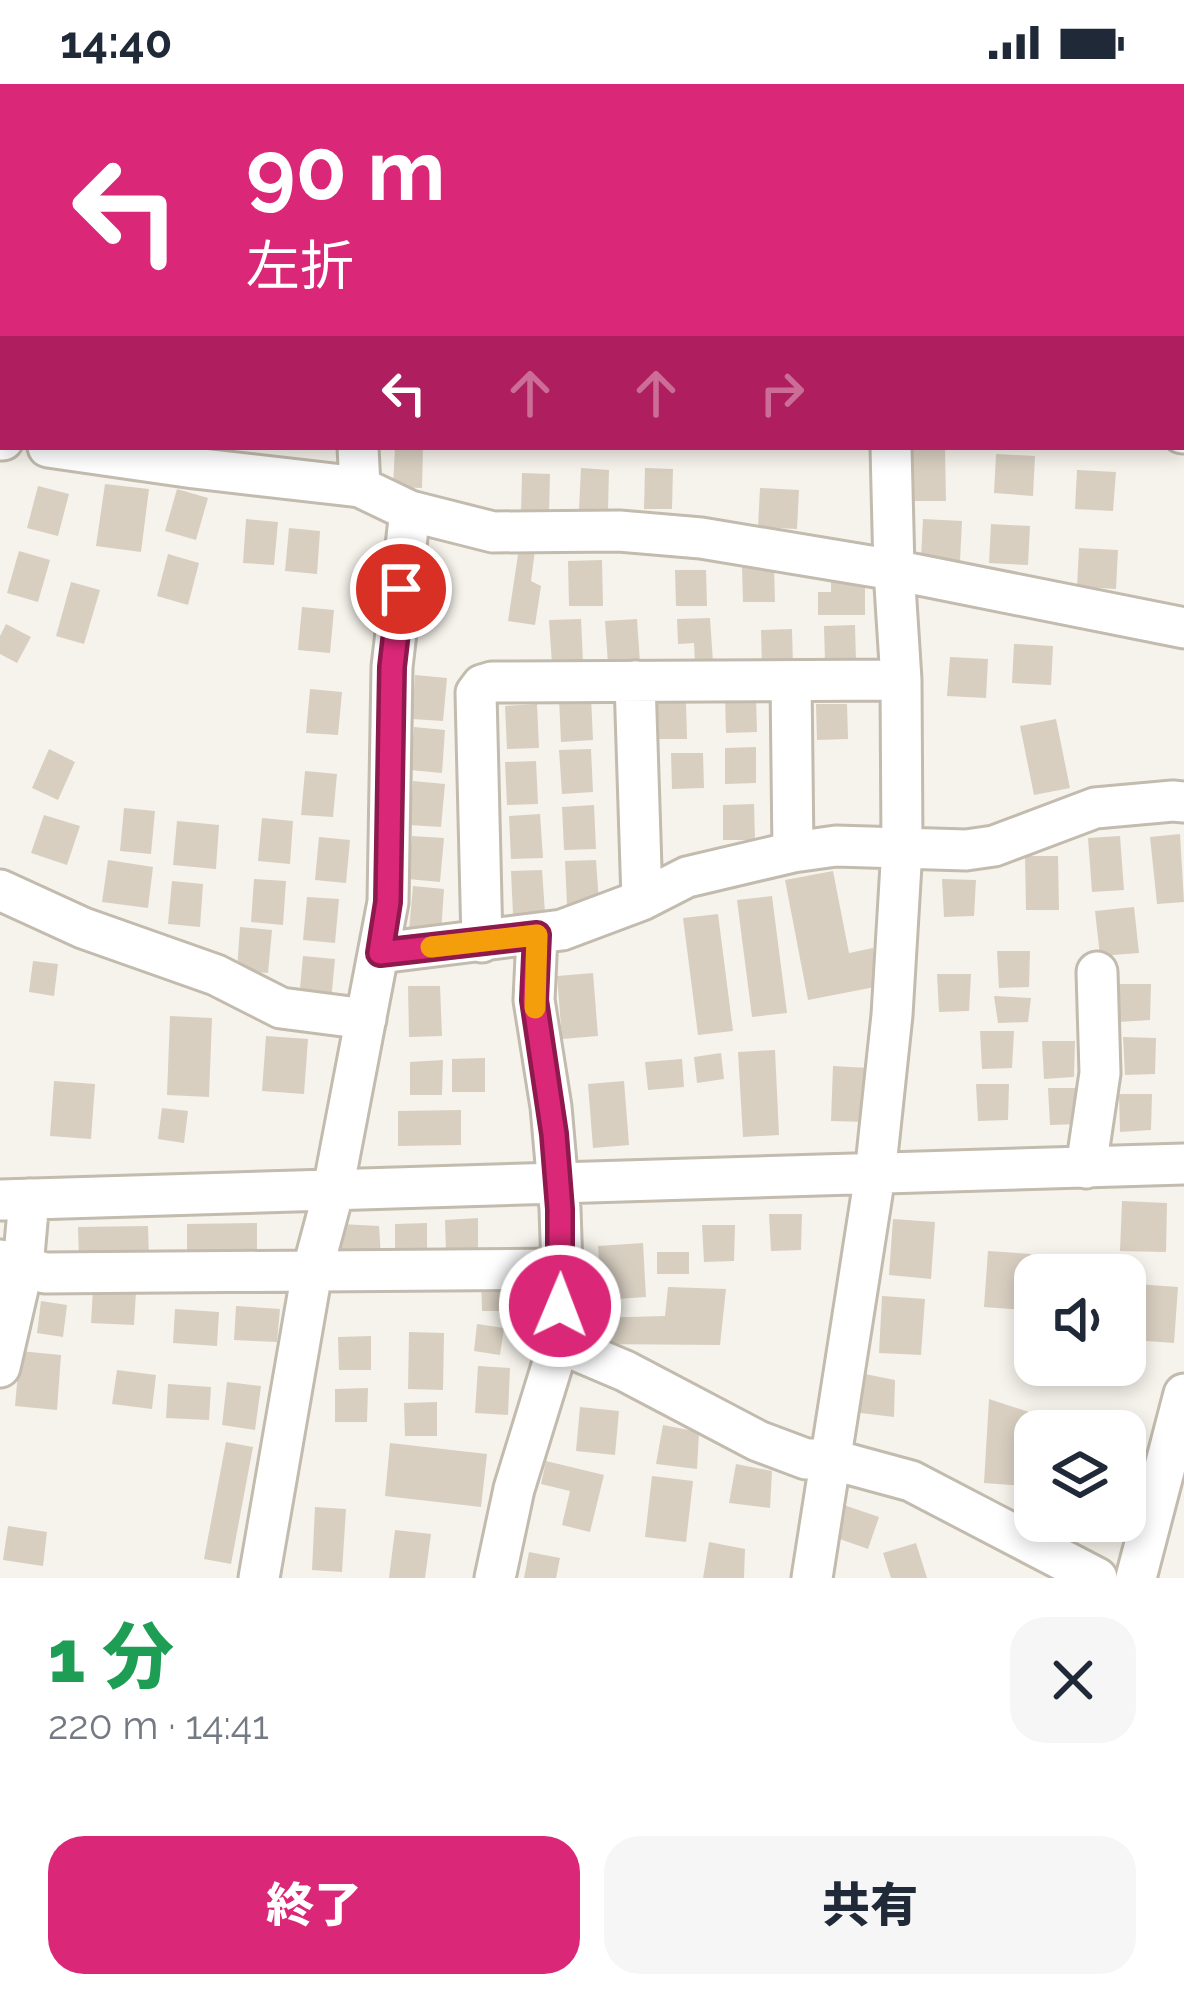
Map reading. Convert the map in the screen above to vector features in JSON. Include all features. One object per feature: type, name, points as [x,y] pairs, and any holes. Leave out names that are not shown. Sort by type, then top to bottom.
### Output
[{"type":"street","points":[[69,450],[360,487],[410,511],[493,532],[619,531],[701,538],[894,570],[1184,628]]},
{"type":"street","points":[[358,450],[360,487]]},
{"type":"street","points":[[812,1578],[875,1175],[892,1015],[902,848],[901,680],[891,450]]},
{"type":"street","points":[[259,1578],[312,1272],[388,902],[392,667],[410,511]]},
{"type":"street","points":[[482,942],[476,693],[482,685],[901,680]]},
{"type":"street","points":[[635,681],[642,900]]},
{"type":"street","points":[[791,681],[793,852]]},
{"type":"street","points":[[380,953],[562,930],[642,900],[687,877],[793,852],[836,846],[966,850],[994,846],[1095,808],[1184,802]]},
{"type":"street","points":[[0,890],[83,928],[216,975],[281,1008],[366,1019]]},
{"type":"street","points":[[495,1578],[514,1489],[559,1342],[558,1183],[534,1000],[537,935]]},
{"type":"street","points":[[1086,1168],[1100,1073],[1096,972]]},
{"type":"street","points":[[0,1367],[14,1199],[1184,1164]]},
{"type":"street","points":[[12,1263],[45,1273],[562,1269]]},
{"type":"street","points":[[559,1342],[625,1371],[758,1442],[806,1459],[830,1459],[911,1481],[1097,1578]]},
{"type":"street","points":[[1136,1578],[1184,1394]]},
{"type":"building","points":[[395,450],[423,450],[422,488],[393,487]]},
{"type":"building","points":[[910,450],[945,450],[946,501],[911,501]]},
{"type":"building","points":[[996,454],[1035,456],[1033,496],[994,493]]},
{"type":"building","points":[[581,468],[609,470],[608,510],[579,509]]},
{"type":"building","points":[[645,468],[673,469],[672,509],[644,509]]},
{"type":"building","points":[[1077,470],[1116,472],[1113,511],[1075,509]]},
{"type":"building","points":[[522,473],[550,474],[549,514],[521,513]]},
{"type":"building","points":[[105,484],[149,489],[141,552],[96,546]]},
{"type":"building","points":[[38,486],[69,494],[58,536],[27,528]]},
{"type":"building","points":[[760,488],[799,490],[797,529],[758,527]]},
{"type":"building","points":[[177,489],[208,498],[196,540],[165,531]]},
{"type":"building","points":[[246,519],[278,522],[274,565],[243,563]]},
{"type":"building","points":[[923,519],[962,521],[960,561],[921,558]]},
{"type":"building","points":[[991,524],[1030,526],[1028,565],[989,563]]},
{"type":"building","points":[[289,528],[320,531],[317,574],[285,571]]},
{"type":"building","points":[[519,548],[535,550],[531,581],[541,586],[535,625],[508,621]]},
{"type":"building","points":[[1079,548],[1118,550],[1116,589],[1077,587]]},
{"type":"building","points":[[19,551],[50,560],[38,602],[7,593]]},
{"type":"building","points":[[168,554],[199,563],[188,605],[157,596]]},
{"type":"building","points":[[602,560],[603,606],[569,606],[568,561]]},
{"type":"building","points":[[774,566],[775,602],[743,602],[742,567]]},
{"type":"building","points":[[675,570],[706,570],[707,606],[676,606]]},
{"type":"building","points":[[831,575],[865,575],[865,615],[818,615],[818,592],[831,592]]},
{"type":"building","points":[[71,582],[100,590],[84,644],[56,636]]},
{"type":"building","points":[[302,607],[334,610],[330,653],[298,650]]},
{"type":"building","points":[[710,618],[713,662],[695,663],[694,643],[678,644],[677,619]]},
{"type":"building","points":[[581,619],[583,662],[552,664],[549,620]]},
{"type":"building","points":[[637,619],[640,663],[608,664],[605,621]]},
{"type":"building","points":[[6,624],[31,637],[17,663],[0,654]]},
{"type":"building","points":[[855,625],[856,661],[825,662],[824,626]]},
{"type":"building","points":[[792,629],[793,665],[762,666],[761,630]]},
{"type":"building","points":[[1014,644],[1053,646],[1051,685],[1012,683]]},
{"type":"building","points":[[950,657],[988,659],[986,698],[947,696]]},
{"type":"building","points":[[415,675],[447,678],[443,721],[412,719]]},
{"type":"building","points":[[310,689],[342,692],[338,735],[306,733]]},
{"type":"building","points":[[756,696],[757,732],[726,733],[725,697]]},
{"type":"building","points":[[591,697],[593,740],[561,742],[559,698]]},
{"type":"building","points":[[655,703],[686,703],[687,739],[656,739]]},
{"type":"building","points":[[537,704],[539,748],[507,749],[505,706]]},
{"type":"building","points":[[816,704],[847,704],[848,739],[817,740]]},
{"type":"building","points":[[1056,719],[1070,788],[1034,795],[1020,726]]},
{"type":"building","points":[[414,727],[445,730],[442,773],[410,770]]},
{"type":"building","points":[[756,747],[756,783],[725,784],[725,748]]},
{"type":"building","points":[[49,749],[75,762],[58,800],[32,788]]},
{"type":"building","points":[[591,749],[593,792],[562,794],[559,750]]},
{"type":"building","points":[[671,753],[703,753],[704,788],[672,789]]},
{"type":"building","points":[[536,761],[538,804],[507,805],[505,762]]},
{"type":"building","points":[[305,771],[337,774],[333,817],[301,815]]},
{"type":"building","points":[[413,781],[445,784],[441,827],[409,825]]},
{"type":"building","points":[[754,804],[755,840],[723,840],[723,805]]},
{"type":"building","points":[[594,805],[596,849],[564,850],[562,807]]},
{"type":"building","points":[[124,808],[155,811],[151,854],[120,851]]},
{"type":"building","points":[[540,814],[543,858],[511,859],[509,816]]},
{"type":"building","points":[[44,815],[80,826],[67,865],[31,853]]},
{"type":"building","points":[[262,818],[293,821],[290,864],[258,861]]},
{"type":"building","points":[[177,821],[219,825],[216,869],[173,865]]},
{"type":"building","points":[[1180,834],[1184,902],[1157,904],[1150,837]]},
{"type":"building","points":[[412,836],[444,838],[440,882],[408,879]]},
{"type":"building","points":[[1120,836],[1124,890],[1092,892],[1088,838]]},
{"type":"building","points":[[319,837],[350,840],[346,883],[315,880]]},
{"type":"building","points":[[1025,856],[1058,856],[1059,910],[1026,910]]},
{"type":"building","points":[[108,860],[153,867],[148,908],[102,902]]},
{"type":"building","points":[[596,860],[599,903],[567,905],[565,861]]},
{"type":"building","points":[[542,870],[545,913],[513,915],[511,871]]},
{"type":"building","points":[[833,871],[849,953],[873,948],[880,986],[808,1000],[785,880]]},
{"type":"building","points":[[254,879],[286,881],[283,925],[251,922]]},
{"type":"building","points":[[942,879],[976,880],[974,916],[944,917]]},
{"type":"building","points":[[172,881],[203,884],[200,927],[168,924]]},
{"type":"building","points":[[413,886],[444,889],[441,933],[409,930]]},
{"type":"building","points":[[772,896],[787,1013],[752,1017],[737,900]]},
{"type":"building","points":[[307,897],[339,899],[335,943],[303,940]]},
{"type":"building","points":[[1134,907],[1139,953],[1100,956],[1095,911]]},
{"type":"building","points":[[718,914],[733,1031],[698,1035],[683,918]]},
{"type":"building","points":[[240,927],[272,930],[268,973],[237,970]]},
{"type":"building","points":[[997,951],[1030,951],[1029,987],[999,988]]},
{"type":"building","points":[[303,956],[335,959],[331,1002],[299,999]]},
{"type":"building","points":[[33,961],[58,964],[54,996],[29,992]]},
{"type":"building","points":[[593,973],[598,1036],[562,1039],[557,976]]},
{"type":"building","points":[[937,974],[971,974],[969,1011],[939,1012]]},
{"type":"building","points":[[1117,984],[1151,984],[1150,1020],[1119,1022]]},
{"type":"building","points":[[408,986],[440,986],[442,1036],[409,1037]]},
{"type":"building","points":[[994,996],[1031,998],[1028,1022],[998,1023]]},
{"type":"building","points":[[170,1016],[212,1018],[209,1097],[167,1095]]},
{"type":"building","points":[[980,1031],[1014,1031],[1012,1068],[982,1069]]},
{"type":"building","points":[[266,1036],[308,1039],[304,1094],[262,1091]]},
{"type":"building","points":[[1123,1037],[1156,1038],[1155,1074],[1125,1075]]},
{"type":"building","points":[[1042,1041],[1075,1041],[1074,1077],[1044,1079]]},
{"type":"building","points":[[775,1050],[779,1135],[743,1137],[738,1052]]},
{"type":"building","points":[[721,1053],[724,1079],[697,1083],[694,1057]]},
{"type":"building","points":[[485,1058],[485,1092],[452,1092],[452,1059]]},
{"type":"building","points":[[682,1059],[684,1087],[648,1090],[645,1062]]},
{"type":"building","points":[[443,1060],[442,1095],[410,1095],[410,1062]]},
{"type":"building","points":[[833,1066],[869,1068],[867,1122],[831,1121]]},
{"type":"building","points":[[54,1081],[95,1084],[91,1139],[50,1136]]},
{"type":"building","points":[[624,1081],[629,1145],[593,1148],[588,1084]]},
{"type":"building","points":[[976,1084],[1009,1084],[1008,1120],[978,1121]]},
{"type":"building","points":[[1048,1088],[1082,1088],[1080,1124],[1050,1125]]},
{"type":"building","points":[[1119,1094],[1152,1094],[1151,1130],[1120,1132]]},
{"type":"building","points":[[162,1108],[188,1111],[184,1143],[158,1139]]},
{"type":"building","points":[[461,1110],[461,1145],[398,1146],[398,1111]]},
{"type":"building","points":[[1122,1201],[1167,1203],[1166,1252],[1120,1251]]},
{"type":"building","points":[[769,1214],[802,1214],[801,1250],[771,1251]]},
{"type":"building","points":[[478,1218],[478,1253],[446,1253],[445,1220]]},
{"type":"building","points":[[893,1219],[935,1222],[931,1279],[889,1275]]},
{"type":"building","points":[[257,1223],[257,1256],[187,1257],[187,1224]]},
{"type":"building","points":[[427,1223],[427,1257],[395,1257],[395,1224]]},
{"type":"building","points":[[340,1224],[379,1226],[381,1257],[341,1257]]},
{"type":"building","points":[[702,1225],[735,1225],[734,1261],[704,1262]]},
{"type":"building","points":[[148,1226],[149,1259],[79,1260],[78,1227]]},
{"type":"building","points":[[643,1243],[646,1297],[602,1300],[598,1246]]},
{"type":"building","points":[[988,1251],[1031,1254],[1014,1254],[1014,1309],[984,1307]]},
{"type":"building","points":[[657,1252],[689,1252],[689,1274],[657,1274]]},
{"type":"building","points":[[481,1277],[515,1277],[515,1311],[482,1311]]},
{"type":"building","points":[[1146,1285],[1178,1287],[1174,1343],[1146,1341]]},
{"type":"building","points":[[668,1287],[726,1289],[720,1345],[590,1344],[593,1318],[665,1316]]},
{"type":"building","points":[[93,1289],[136,1292],[134,1325],[91,1323]]},
{"type":"building","points":[[882,1296],[925,1299],[921,1355],[879,1353]]},
{"type":"building","points":[[41,1301],[67,1305],[63,1337],[37,1333]]},
{"type":"building","points":[[236,1306],[280,1309],[277,1342],[234,1340]]},
{"type":"building","points":[[175,1309],[219,1312],[217,1346],[173,1343]]},
{"type":"building","points":[[477,1324],[504,1328],[500,1355],[474,1351]]},
{"type":"building","points":[[409,1332],[444,1333],[443,1390],[408,1389]]},
{"type":"building","points":[[371,1336],[371,1370],[339,1370],[338,1337]]},
{"type":"building","points":[[20,1351],[61,1355],[57,1410],[15,1406]]},
{"type":"building","points":[[478,1366],[510,1368],[508,1415],[475,1413]]},
{"type":"building","points":[[117,1370],[156,1375],[152,1409],[112,1404]]},
{"type":"building","points":[[860,1373],[895,1380],[894,1417],[852,1412]]},
{"type":"building","points":[[227,1382],[261,1386],[255,1430],[222,1425]]},
{"type":"building","points":[[168,1384],[211,1387],[209,1420],[166,1418]]},
{"type":"building","points":[[368,1388],[367,1422],[335,1422],[335,1389]]},
{"type":"building","points":[[989,1399],[1023,1410],[1014,1410],[1014,1485],[984,1483]]},
{"type":"building","points":[[437,1402],[437,1436],[405,1436],[404,1403]]},
{"type":"building","points":[[580,1407],[619,1411],[615,1455],[576,1451]]},
{"type":"building","points":[[663,1425],[699,1432],[697,1469],[656,1464]]},
{"type":"building","points":[[226,1442],[253,1447],[231,1564],[204,1559]]},
{"type":"building","points":[[390,1443],[487,1454],[481,1507],[385,1496]]},
{"type":"building","points":[[546,1461],[604,1475],[590,1532],[562,1525],[570,1491],[541,1484]]},
{"type":"building","points":[[736,1464],[772,1471],[770,1508],[729,1503]]},
{"type":"building","points":[[652,1476],[693,1481],[686,1542],[645,1537]]},
{"type":"building","points":[[844,1505],[879,1517],[868,1549],[834,1537]]},
{"type":"building","points":[[315,1507],[346,1509],[342,1572],[312,1570]]},
{"type":"building","points":[[8,1526],[47,1532],[43,1566],[3,1560]]},
{"type":"building","points":[[395,1530],[431,1534],[425,1578],[389,1578]]},
{"type":"building","points":[[709,1542],[745,1549],[744,1578],[703,1578]]},
{"type":"building","points":[[916,1543],[927,1578],[891,1578],[883,1553]]},
{"type":"building","points":[[529,1552],[560,1558],[556,1578],[524,1578]]},
{"type":"slow traffic","points":[[431,947],[537,935],[535,1008]]},
{"type":"route","points":[[401,589],[392,667],[388,902],[380,953],[537,935],[534,1000],[554,1134],[560,1306]]}]
